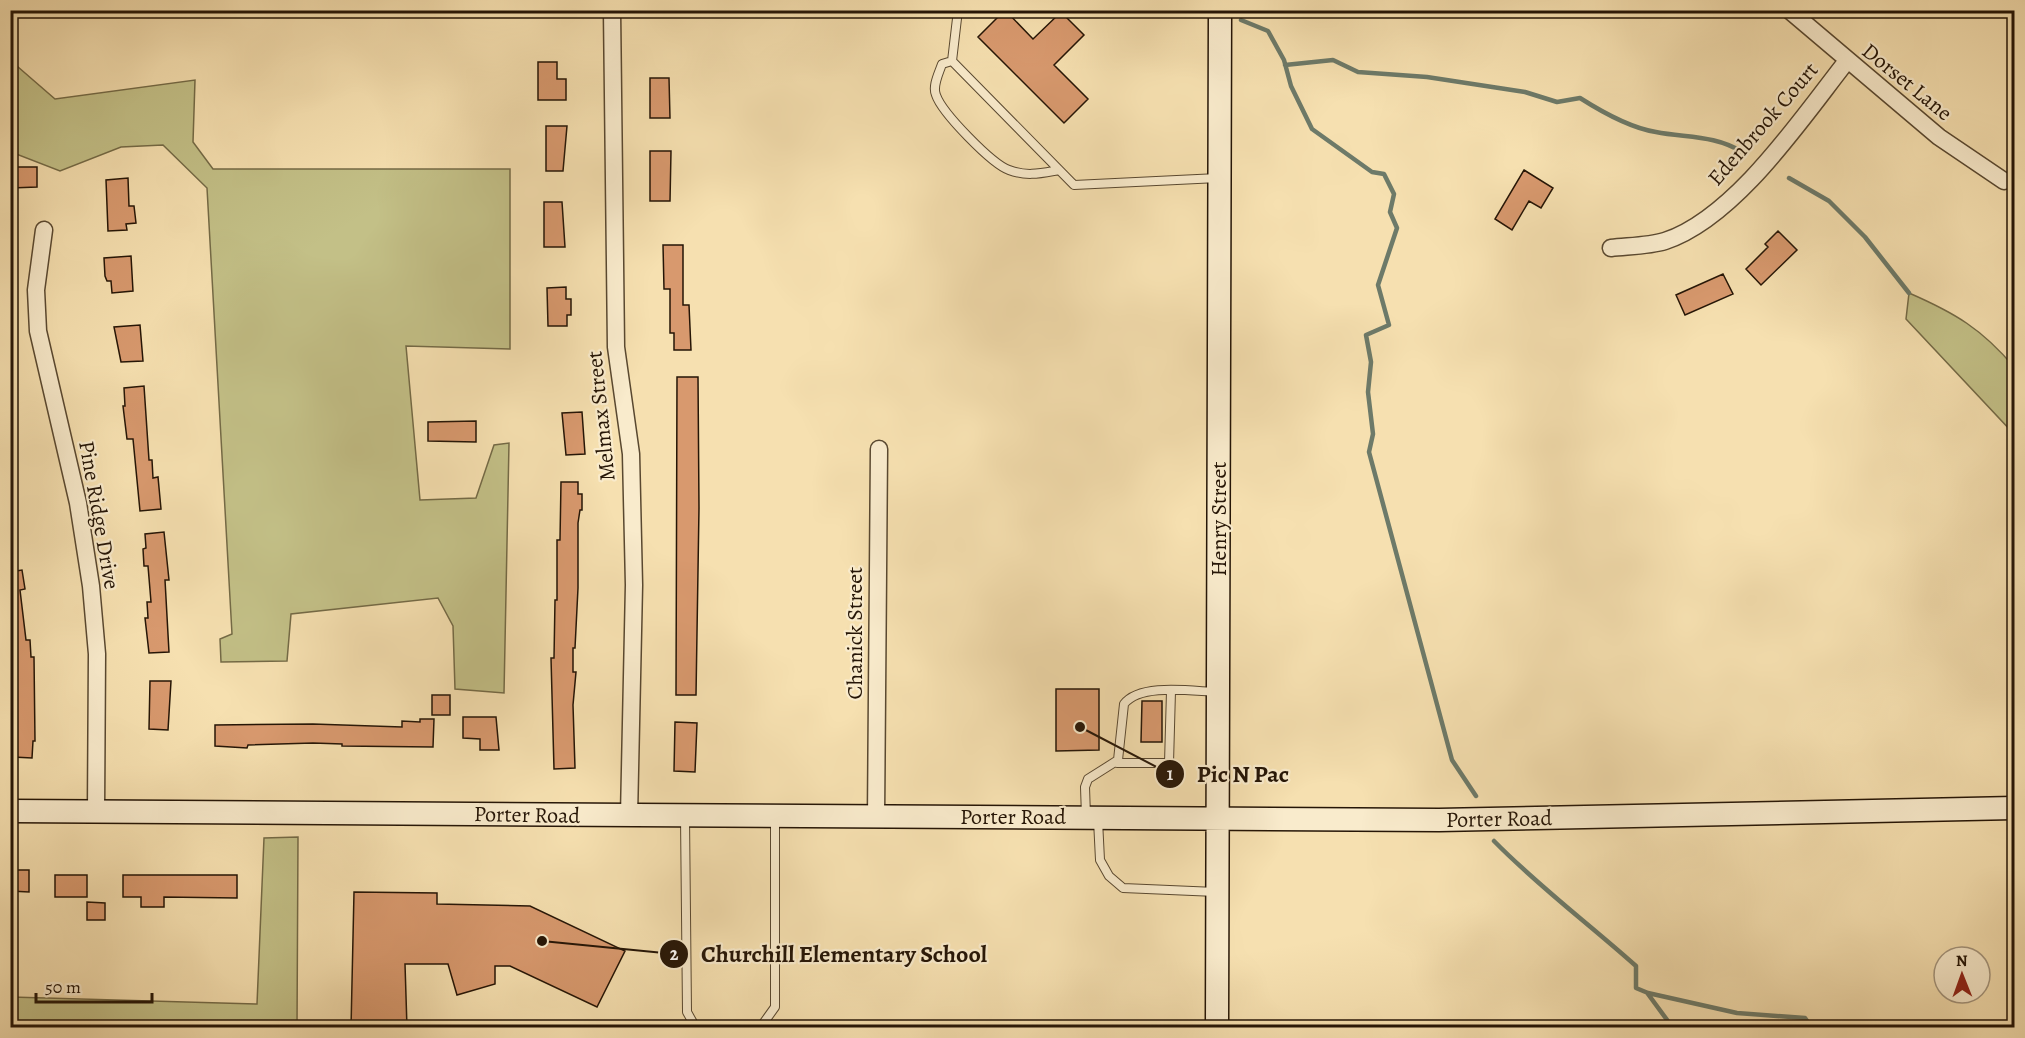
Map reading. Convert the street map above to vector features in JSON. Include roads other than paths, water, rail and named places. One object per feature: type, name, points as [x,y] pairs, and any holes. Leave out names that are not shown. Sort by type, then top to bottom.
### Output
[{"type":"street","name":"Melmax Street","points":[[612,10],[616,347],[632,466],[634,585],[629,816]]},
{"type":"street","name":"Henry Street","points":[[1217,1028],[1220,10]]},
{"type":"street","name":"Dorset Lane","points":[[1789,10],[1846,62],[1939,137],[2004,181]]},
{"type":"street","name":"Edenbrook Court","points":[[1611,248],[1664,241],[1700,224],[1730,199],[1774,152],[1846,62]]},
{"type":"street","name":"Pine Ridge Drive","points":[[44,230],[36,290],[38,331],[78,503],[91,586],[97,654],[96,811]]},
{"type":"street","name":"Chanick Street","points":[[876,818],[879,449]]},
{"type":"street","name":"Porter Road","points":[[10,811],[1439,820],[2014,808]]},
{"type":"lane","points":[[952,61],[958,10]]},
{"type":"lane","points":[[952,61],[1074,185],[1220,177]]},
{"type":"lane","points":[[952,61],[942,64],[936,80],[936,95],[967,138],[1008,170],[1031,175],[1059,170]]},
{"type":"lane","points":[[1117,763],[1124,704],[1128,698],[1149,691],[1217,692]]},
{"type":"lane","points":[[1171,691],[1169,763],[1117,763],[1094,773],[1088,779],[1085,787],[1100,860],[1109,876],[1123,888],[1216,892]]},
{"type":"lane","points":[[685,816],[687,1012],[696,1028]]},
{"type":"lane","points":[[760,1028],[775,1007],[775,817]]},
{"type":"waterway","points":[[1241,20],[1268,31],[1284,60],[1291,86],[1312,129],[1372,172],[1384,174],[1394,194],[1390,212],[1397,228],[1378,285],[1389,325],[1366,335],[1371,362],[1368,392],[1373,434],[1369,452],[1452,760],[1476,796]]},
{"type":"waterway","points":[[1285,65],[1333,60],[1358,72],[1427,77],[1525,92],[1557,102],[1580,98],[1636,127],[1711,140],[1742,152]]},
{"type":"waterway","points":[[1789,178],[1829,201],[1865,237],[1909,293]]},
{"type":"waterway","points":[[1494,841],[1636,966],[1636,988],[1648,993],[1737,1013],[1805,1018],[1812,1028]]},
{"type":"waterway","points":[[1648,994],[1673,1028]]},
{"type":"place","name":"Pic N Pac","points":[[1080,727]]},
{"type":"place","name":"Churchill Elementary School","points":[[542,941]]}]
